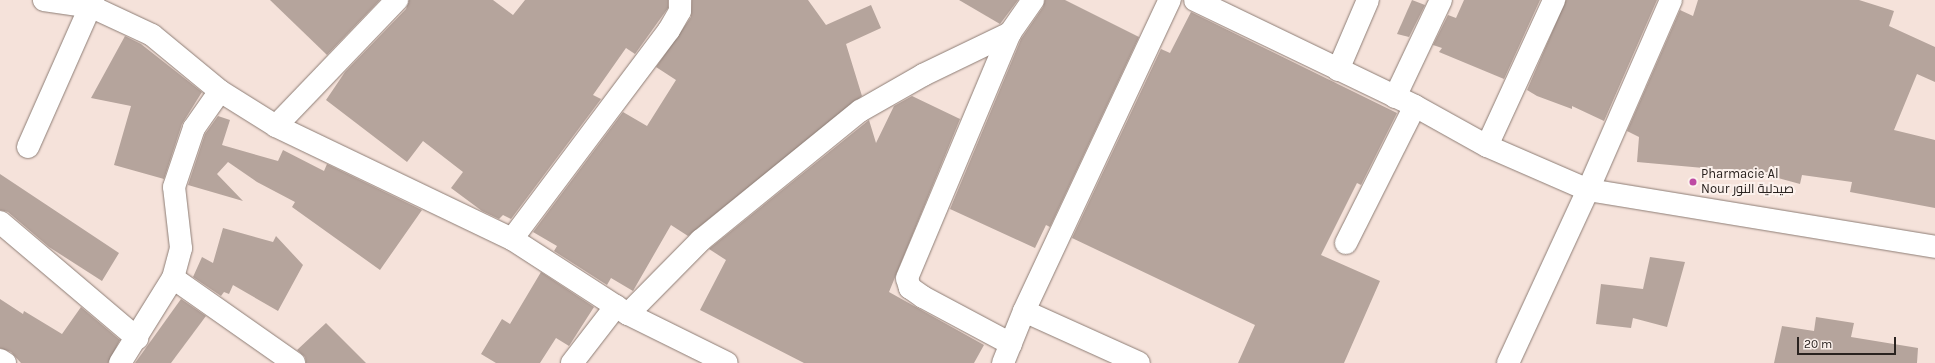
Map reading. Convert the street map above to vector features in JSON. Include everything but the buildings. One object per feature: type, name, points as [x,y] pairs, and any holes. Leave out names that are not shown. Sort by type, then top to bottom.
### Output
[{"type":"street","points":[[44,0],[92,4],[152,35],[220,91],[276,126],[512,239],[622,310],[727,363]]},
{"type":"street","points":[[276,126],[397,0]]},
{"type":"street","points":[[512,239],[669,30],[680,11],[680,0]]},
{"type":"street","points":[[1033,0],[1010,33],[907,278],[910,288],[1007,353],[1024,311],[1170,0]]},
{"type":"street","points":[[1195,0],[1415,106],[1487,146],[1588,190],[1935,247]]},
{"type":"street","points":[[1338,70],[1368,0]]},
{"type":"street","points":[[1395,97],[1441,0]]},
{"type":"street","points":[[1487,146],[1554,0]]},
{"type":"street","points":[[1508,363],[1588,190],[1671,0]]},
{"type":"street","points":[[28,148],[92,4]]},
{"type":"street","points":[[572,363],[622,310],[701,240],[854,115],[923,75],[1010,33]]},
{"type":"street","points":[[120,363],[173,278],[181,248],[174,187],[194,128],[220,91]]},
{"type":"street","points":[[1346,243],[1415,106]]},
{"type":"street","points":[[0,222],[137,338]]},
{"type":"street","points":[[173,278],[294,363]]},
{"type":"street","points":[[1024,311],[1139,363]]},
{"type":"street","points":[[0,360],[5,363]]},
{"type":"place","name":"Pharmacie Al Nour صيدلية النور","points":[[1693,182]]}]
